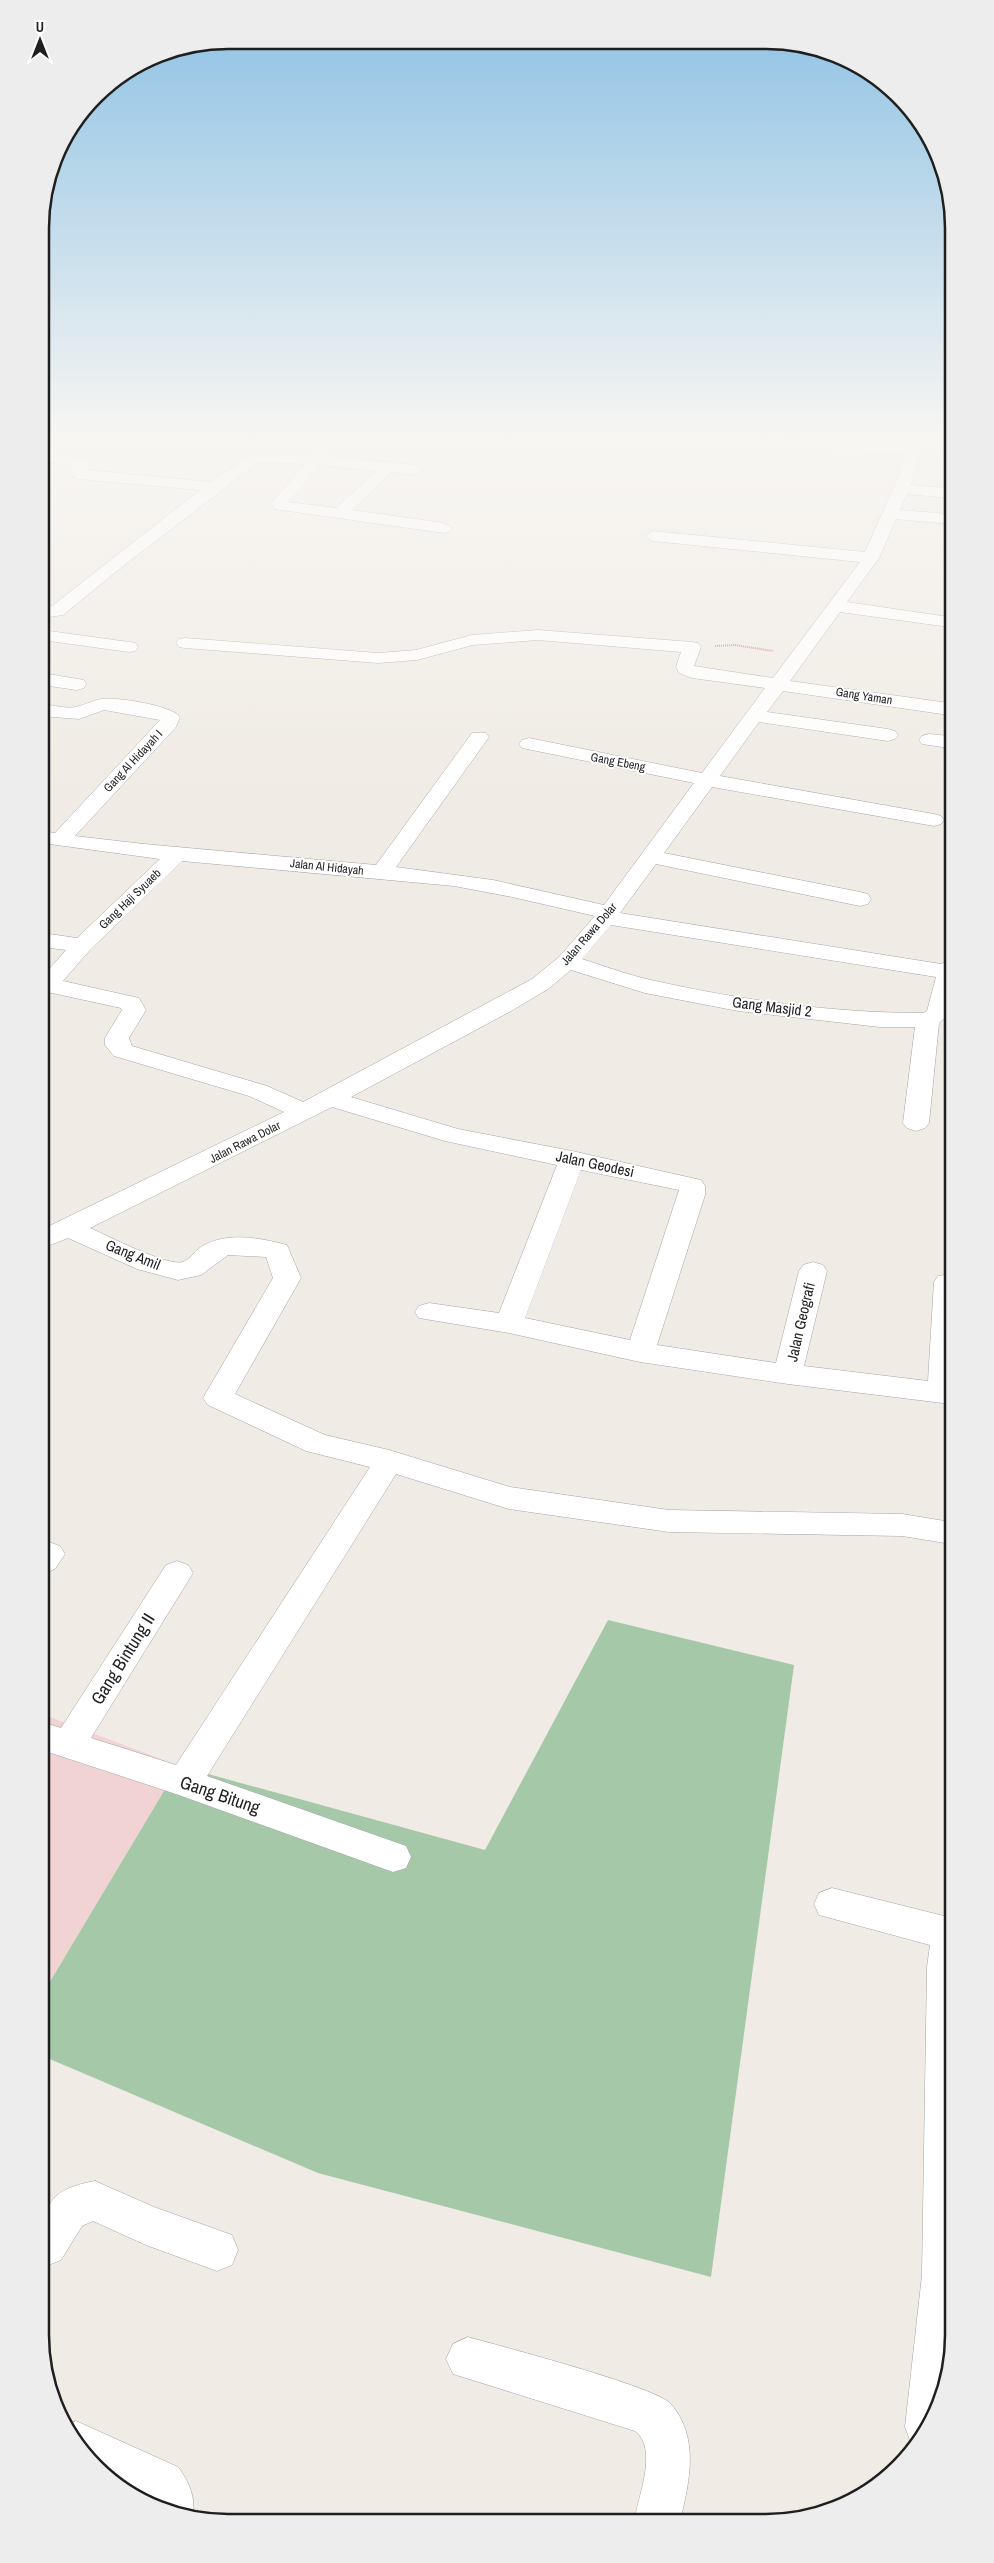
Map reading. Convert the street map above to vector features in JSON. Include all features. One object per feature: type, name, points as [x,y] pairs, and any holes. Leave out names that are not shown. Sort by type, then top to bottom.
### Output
[{"type":"street","points":[[49,612],[57,611],[123,558]]},
{"type":"street","name":"Jalan Rawa Dolar","points":[[49,1237],[304,1112],[505,1005],[540,984],[567,962],[607,915],[871,558]]},
{"type":"street","points":[[836,606],[945,621]]},
{"type":"street","points":[[185,643],[378,658],[417,655],[472,640],[528,635],[692,647]]},
{"type":"street","points":[[49,636],[129,647]]},
{"type":"street","name":"Gang Yaman","points":[[692,647],[685,670],[945,708]]},
{"type":"street","points":[[49,680],[77,684]]},
{"type":"street","name":"Gang Al Hidayah I","points":[[49,711],[79,713],[93,706],[110,705],[159,712],[167,714],[170,720],[51,838]]},
{"type":"street","points":[[755,716],[888,734]]},
{"type":"street","points":[[381,873],[479,737]]},
{"type":"street","points":[[929,740],[945,742]]},
{"type":"street","name":"Gang Ebeng","points":[[529,744],[708,780],[934,820]]},
{"type":"street","name":"Jalan Al Hidayah","points":[[51,838],[500,887],[607,915],[945,969]]},
{"type":"street","name":"Gang Haji Syuaeb","points":[[49,980],[82,945],[178,853]]},
{"type":"street","points":[[650,857],[860,899]]},
{"type":"street","points":[[49,941],[82,945]]},
{"type":"street","name":"Gang Masjid 2","points":[[567,962],[645,986],[738,1004],[880,1020],[928,1020]]},
{"type":"street","points":[[49,985],[131,1003],[134,1010],[116,1038],[117,1046],[123,1051],[258,1091],[304,1112]]},
{"type":"street","points":[[916,1123],[928,1020],[938,1014],[945,986]]},
{"type":"street","name":"Jalan Geodesi","points":[[330,1098],[373,1113],[454,1136],[572,1159],[692,1186],[692,1195],[640,1352]]},
{"type":"street","points":[[509,1324],[572,1159]]},
{"type":"street","name":"Gang Amil","points":[[69,1228],[146,1262],[170,1270],[187,1270],[214,1251],[228,1246],[253,1246],[277,1251],[287,1278],[218,1398],[317,1444],[389,1461]]},
{"type":"street","name":"Jalan Geografi","points":[[788,1374],[813,1270]]},
{"type":"street","points":[[429,1312],[509,1324],[640,1352],[788,1374],[945,1394]]},
{"type":"street","points":[[184,1782],[389,1461],[509,1498],[669,1521],[902,1525],[945,1532]]},
{"type":"street","name":"Gang Bintung II","points":[[57,1741],[177,1573]]},
{"type":"street","name":"Gang Bitung","points":[[57,1741],[184,1782],[394,1857]]},
{"type":"street","points":[[832,1904],[945,1932]]},
{"type":"street","points":[[929,2411],[943,2275],[945,2070]]},
{"type":"street","points":[[49,2240],[66,2212],[79,2204],[95,2201],[146,2225],[217,2250]]},
{"type":"street","points":[[468,2359],[640,2410],[656,2418],[667,2436],[669,2454],[659,2514]]},
{"type":"street","points":[[90,2450],[162,2483],[169,2492],[170,2505]]},
{"type":"path","points":[[692,647],[735,646],[777,651]]},
{"type":"shaded area","points":[[49,1717],[179,1766],[49,1983]]},
{"type":"green space","points":[[608,1620],[794,1665],[711,2277],[318,2173],[49,2059],[49,1983],[179,1766],[485,1850]]}]
